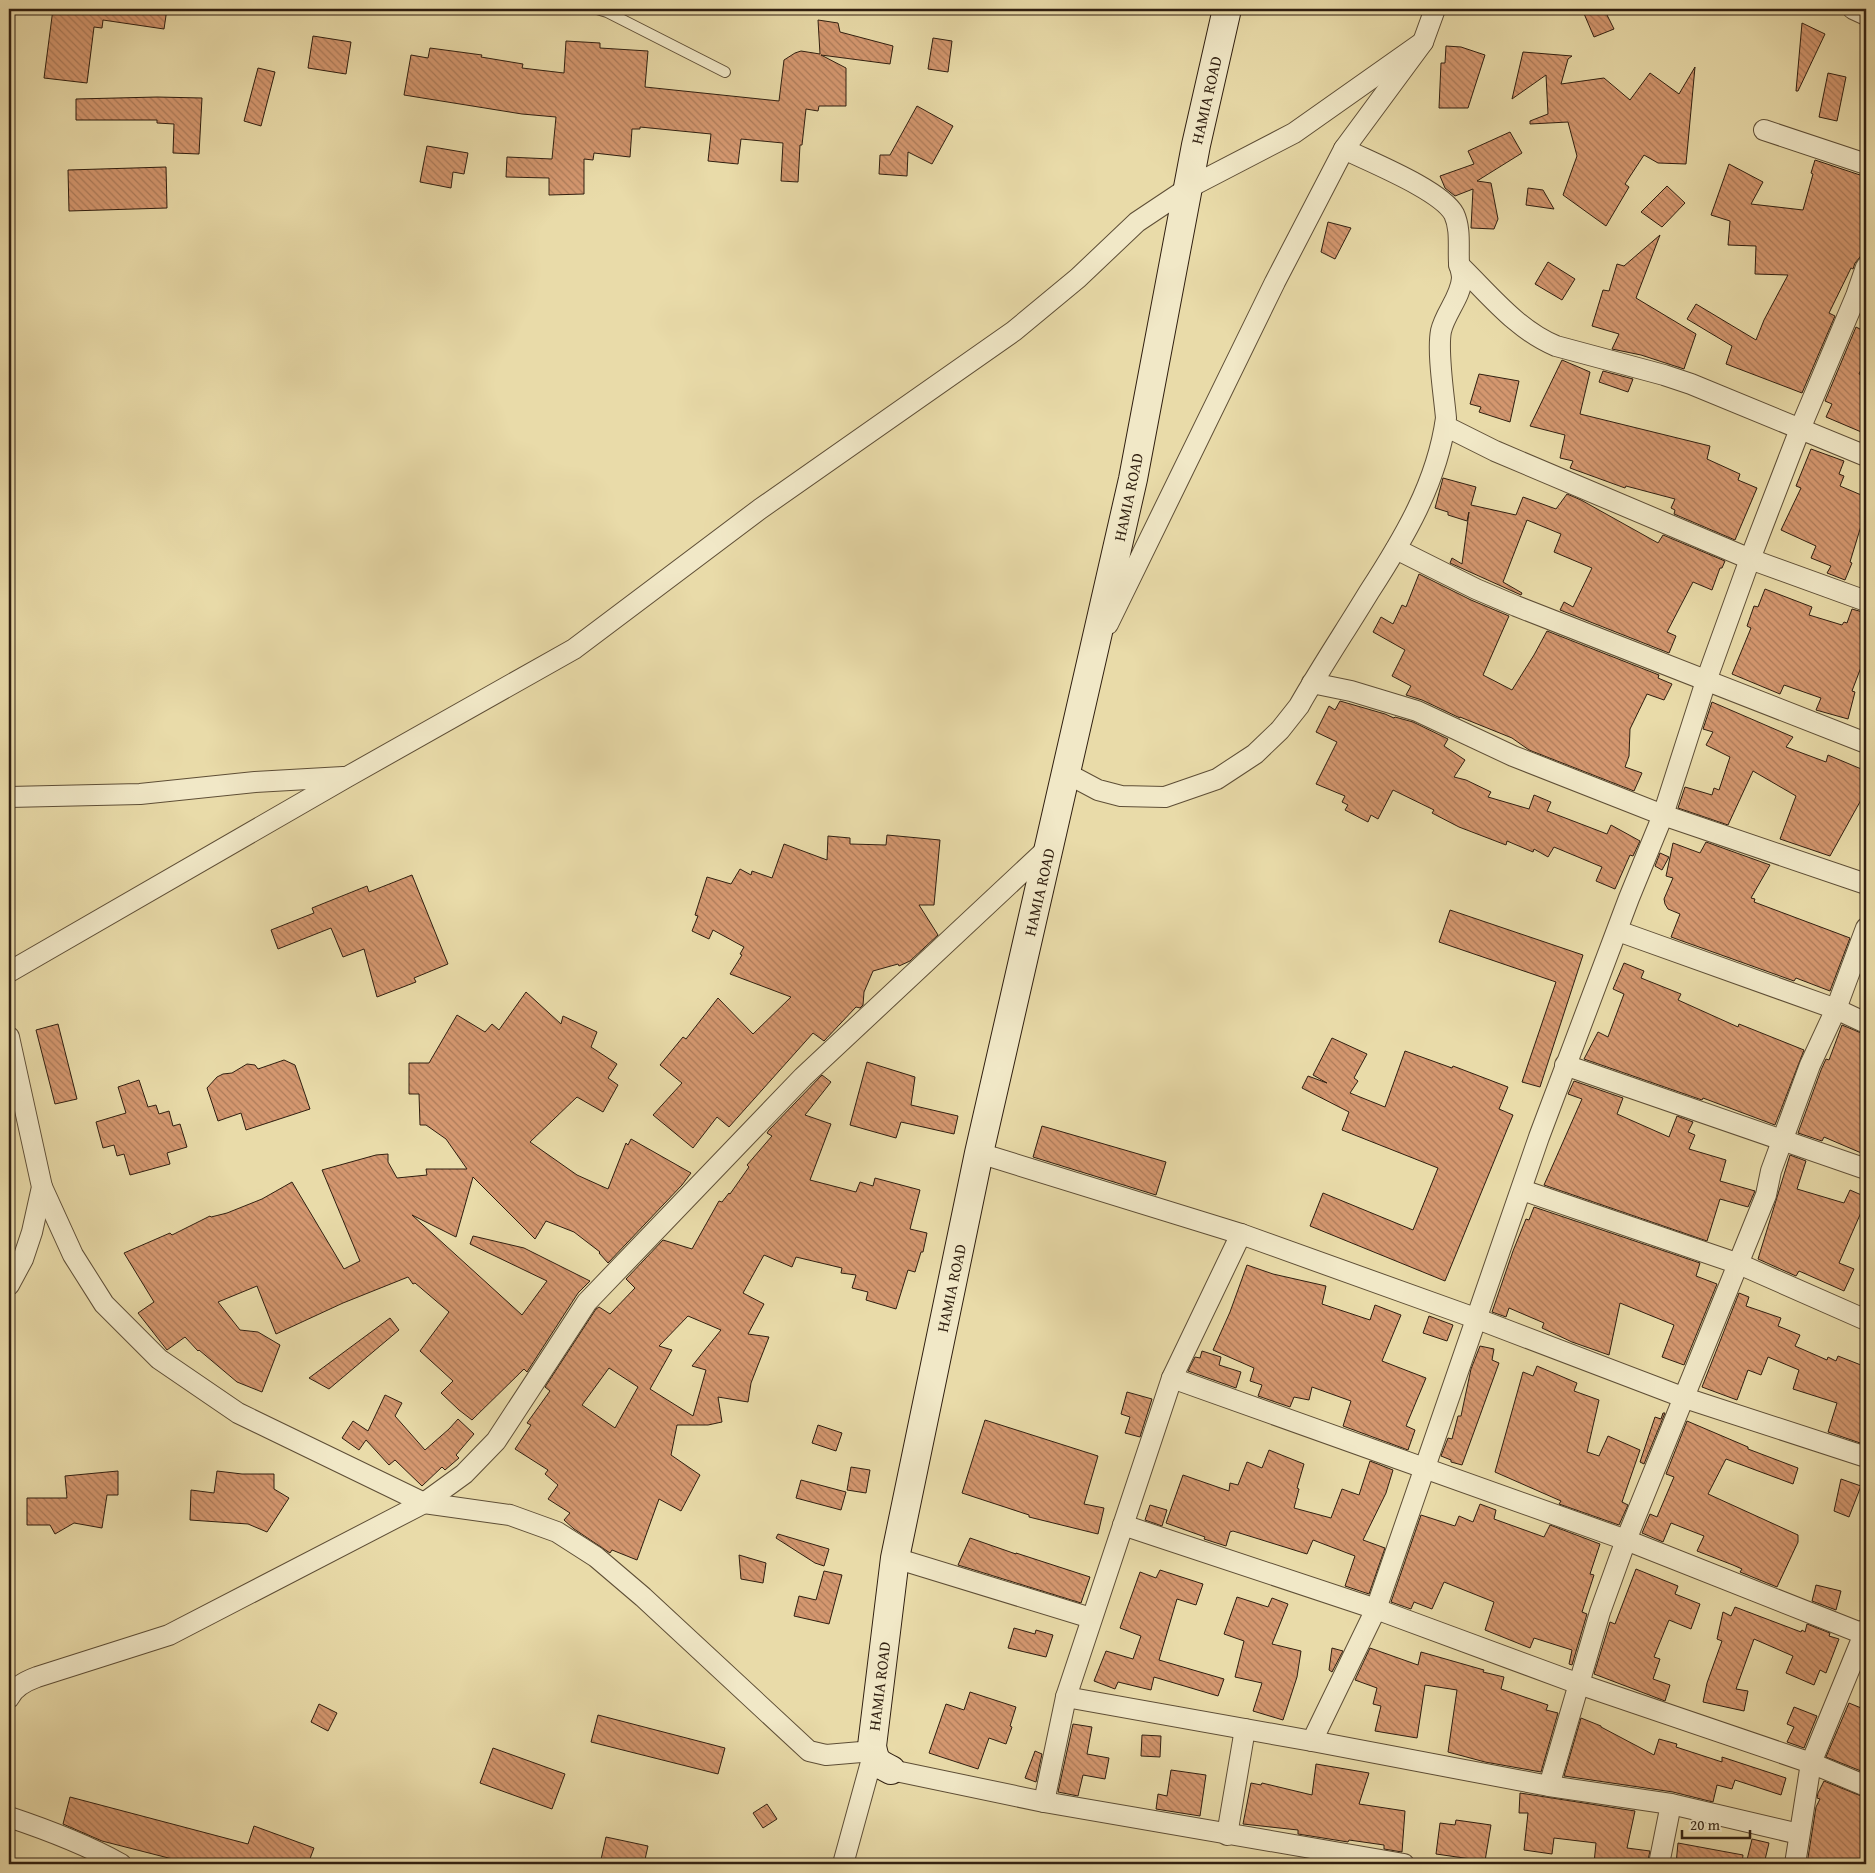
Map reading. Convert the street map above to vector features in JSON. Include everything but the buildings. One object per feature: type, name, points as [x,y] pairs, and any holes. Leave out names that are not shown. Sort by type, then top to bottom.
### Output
[{"type":"street","name":"HAMIA ROAD","points":[[879,1759],[895,1558],[979,1153],[1133,479],[1196,145],[1227,9]]},
{"type":"street","points":[[1094,653],[1275,282],[1344,149],[1422,42],[1435,9]]},
{"type":"street","points":[[1853,9],[1866,15]]},
{"type":"street","points":[[9,972],[347,777],[574,649],[760,509],[1014,331],[1078,278],[1137,222],[1188,188],[1294,133],[1422,42]]},
{"type":"street","points":[[1764,130],[1866,164]]},
{"type":"street","points":[[1066,773],[1098,790],[1121,796],[1165,797],[1217,779],[1255,754],[1280,730],[1299,706],[1312,682],[1396,549],[1431,479],[1441,449],[1446,418],[1440,338],[1445,319],[1453,306],[1462,278],[1459,265],[1459,227],[1453,213],[1436,197],[1417,185],[1344,149]]},
{"type":"street","points":[[1459,265],[1514,318],[1540,340],[1691,384],[1866,456]]},
{"type":"street","points":[[1312,1741],[1376,1609],[1522,1190],[1538,1137],[1629,898],[1664,814],[1706,681],[1800,428],[1861,298],[1866,268]]},
{"type":"street","points":[[1445,426],[1495,451],[1750,559],[1866,601]]},
{"type":"street","points":[[1396,549],[1516,606],[1866,743]]},
{"type":"street","points":[[1312,682],[1359,693],[1416,711],[1513,756],[1664,814],[1866,884]]},
{"type":"street","points":[[9,797],[140,794],[255,782],[347,777]]},
{"type":"street","points":[[9,1698],[23,1683],[37,1677],[168,1635],[424,1503],[464,1474],[496,1441],[586,1302],[803,1077],[1049,847]]},
{"type":"street","points":[[1549,1786],[1600,1612],[1626,1540],[1766,1195],[1771,1171],[1810,1065],[1836,1010],[1866,928]]},
{"type":"street","points":[[1618,930],[1836,1010],[1866,1023]]},
{"type":"street","points":[[9,1038],[42,1188],[73,1255],[104,1304],[159,1359],[238,1413],[424,1503],[510,1515],[557,1532],[596,1557],[643,1597],[809,1751],[826,1755],[879,1759],[1044,1802],[1404,1864]]},
{"type":"street","points":[[1565,1065],[1866,1169]]},
{"type":"street","points":[[979,1153],[1241,1234],[1476,1318],[1685,1398],[1866,1457]]},
{"type":"street","points":[[9,1285],[23,1259],[32,1232],[42,1188]]},
{"type":"street","points":[[1522,1190],[1738,1264],[1866,1320]]},
{"type":"street","points":[[1044,1802],[1066,1697],[1172,1378],[1241,1234]]},
{"type":"street","points":[[1172,1378],[1626,1540],[1866,1633],[1811,1763],[1795,1864]]},
{"type":"street","points":[[1123,1525],[1376,1609],[1579,1684],[1811,1763],[1866,1786]]},
{"type":"street","points":[[895,1558],[1091,1618]]},
{"type":"street","points":[[1066,1697],[1549,1786],[1671,1804],[1799,1834]]},
{"type":"street","points":[[1227,1835],[1245,1729]]},
{"type":"street","points":[[843,1864],[879,1759]]},
{"type":"street","points":[[1659,1864],[1671,1804]]},
{"type":"street","points":[[9,1817],[56,1833],[94,1849],[121,1864]]},
{"type":"lane","points":[[597,9],[623,20],[725,72]]}]
